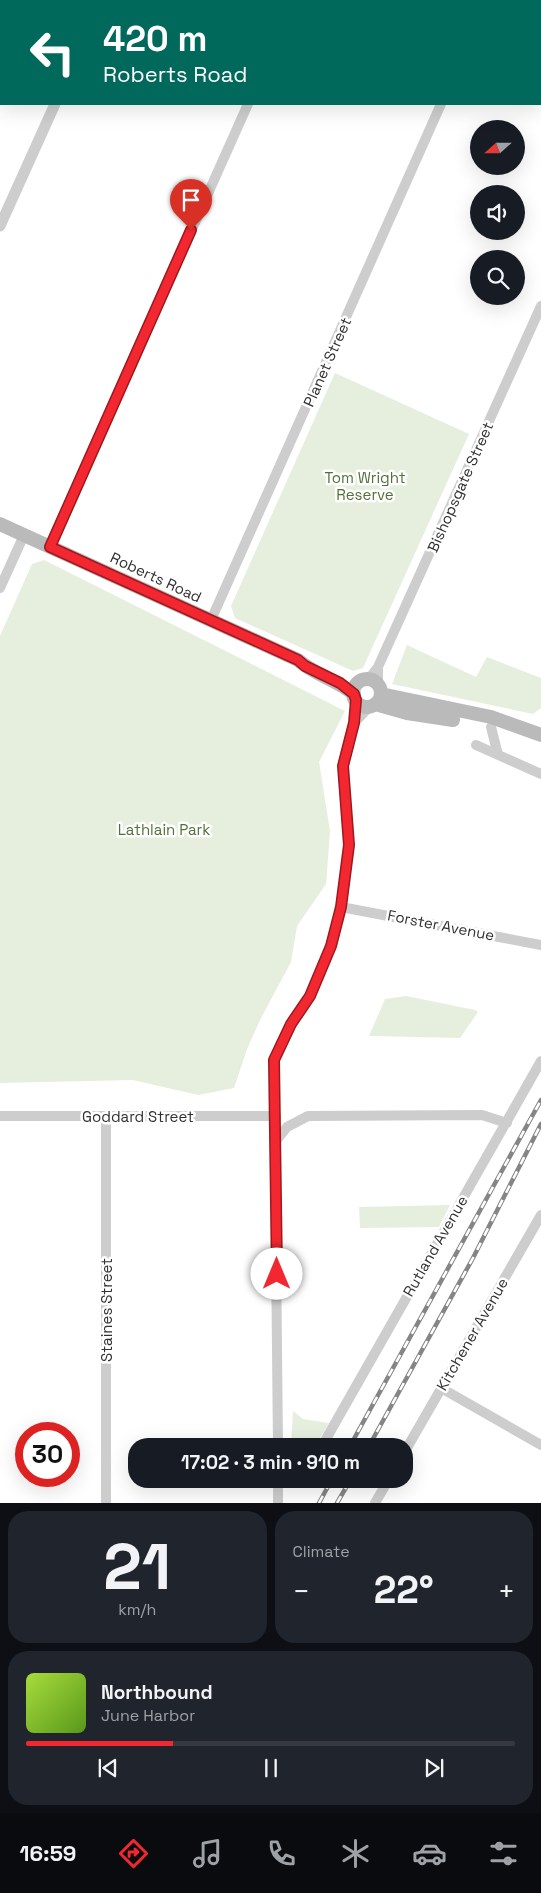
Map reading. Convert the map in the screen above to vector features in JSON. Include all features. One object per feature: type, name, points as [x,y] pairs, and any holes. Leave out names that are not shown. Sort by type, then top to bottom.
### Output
[{"type":"main road","name":"Roberts Road","points":[[0,524],[298,660],[305,666],[340,683],[355,697],[360,705],[373,691]]},
{"type":"main road","name":"Roberts Road","points":[[298,660],[306,658],[373,691],[407,713],[490,726],[516,728]]},
{"type":"main road","points":[[355,697],[357,684],[373,691]]},
{"type":"main road","name":"Roberts Road","points":[[373,691],[491,717],[516,728],[541,735]]},
{"type":"street","points":[[0,226],[55,105]]},
{"type":"street","points":[[50,547],[248,105]]},
{"type":"street","name":"Planet Street","points":[[211,620],[441,105]]},
{"type":"street","name":"Bishopsgate Street","points":[[354,723],[373,691],[378,667],[541,306]]},
{"type":"street","points":[[0,588],[24,535]]},
{"type":"street","name":"Bishopsgate Street","points":[[278,1438],[274,1060],[291,1024],[310,996],[331,946],[341,907],[349,845],[343,766],[354,723],[355,697]]},
{"type":"street","points":[[490,726],[498,755]]},
{"type":"street","points":[[476,745],[541,774]]},
{"type":"street","name":"Forster Avenue","points":[[341,907],[541,945]]},
{"type":"street","name":"Rutland Avenue","points":[[327,1438],[430,1253],[507,1123],[541,1061]]},
{"type":"street","points":[[276,1141],[287,1127],[308,1116],[482,1115],[507,1123]]},
{"type":"street","name":"Goddard Street","points":[[0,1116],[276,1116]]},
{"type":"street","name":"Staines Street","points":[[106,1116],[106,1503]]},
{"type":"street","name":"Kitchener Avenue","points":[[413,1438],[541,1215]]},
{"type":"street","points":[[441,1388],[541,1445]]},
{"type":"street","name":"Rutland Avenue","points":[[328,1438],[330,1432]]},
{"type":"street","points":[[278,1488],[278,1503]]},
{"type":"street","points":[[375,1503],[384,1488]]},
{"type":"green space","name":"Tom Wright Reserve","points":[[335,373],[469,434],[363,668],[353,671],[235,618],[231,606]]},
{"type":"green space","name":"Lathlain Park","points":[[44,560],[345,711],[319,762],[330,831],[326,884],[297,926],[291,962],[260,1020],[247,1049],[234,1088],[198,1095],[133,1080],[0,1083],[0,636],[32,564]]},
{"type":"green space","points":[[407,645],[476,677],[487,657],[541,678],[541,708],[533,714],[392,684]]},
{"type":"green space","points":[[406,996],[478,1012],[460,1038],[369,1036],[385,999]]},
{"type":"green space","points":[[450,1205],[439,1227],[360,1228],[359,1207]]},
{"type":"green space","points":[[293,1411],[303,1419],[329,1423],[320,1438],[291,1438]]},
{"type":"railway","points":[[354,1438],[541,1100]]},
{"type":"railway","points":[[373,1438],[473,1258],[541,1124]]},
{"type":"railway","points":[[319,1503],[327,1488]]},
{"type":"railway","points":[[337,1503],[346,1488]]},
{"type":"route","points":[[191,230],[50,547],[298,660],[305,666],[340,683],[354,694],[356,700],[354,723],[343,766],[349,845],[341,907],[331,946],[310,996],[282,1040],[274,1060],[277,1274]]}]
